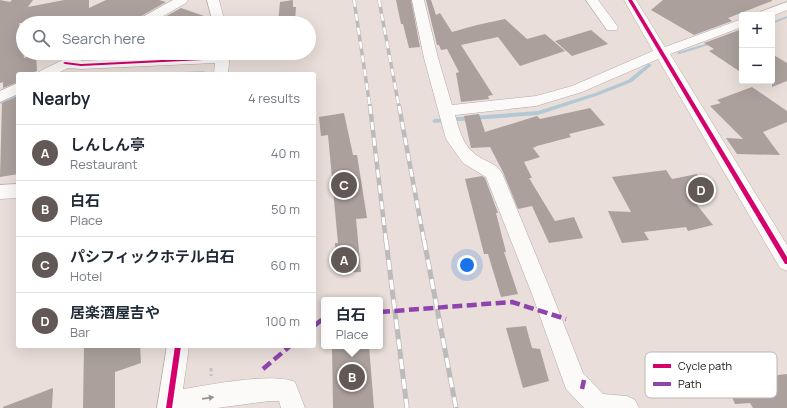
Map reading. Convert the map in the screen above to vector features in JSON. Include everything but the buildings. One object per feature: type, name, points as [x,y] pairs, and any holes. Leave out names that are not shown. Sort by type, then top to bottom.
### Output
[{"type":"street","points":[[154,16],[182,0]]},
{"type":"street","points":[[213,0],[217,16]]},
{"type":"street","points":[[418,0],[431,58],[454,139],[469,159],[493,173],[542,294],[574,381],[598,405],[627,408]]},
{"type":"street","points":[[592,0],[612,27]]},
{"type":"street","points":[[630,0],[660,53],[787,262]]},
{"type":"street","points":[[772,12],[787,6]]},
{"type":"street","points":[[775,15],[787,18]]},
{"type":"street","points":[[448,118],[536,101],[577,89],[660,53],[739,24]]},
{"type":"street","points":[[52,72],[65,68],[81,60]]},
{"type":"street","points":[[222,72],[223,60]]},
{"type":"street","points":[[0,97],[16,89]]},
{"type":"street","points":[[0,192],[16,191]]},
{"type":"street","points":[[178,348],[169,406],[269,389],[287,390],[293,408]]},
{"type":"waterway","points":[[775,22],[787,17]]},
{"type":"waterway","points":[[679,53],[713,43]]},
{"type":"waterway","points":[[434,121],[538,113],[597,94],[630,81],[650,65]]},
{"type":"waterway","points":[[0,102],[16,95]]},
{"type":"railway","points":[[354,0],[370,107]]},
{"type":"railway","points":[[379,0],[399,107]]},
{"type":"railway","points":[[370,106],[386,241]]},
{"type":"railway","points":[[399,106],[424,241]]},
{"type":"railway","points":[[386,240],[407,408]]},
{"type":"railway","points":[[424,240],[456,408]]},
{"type":"marked path","points":[[383,312],[512,302],[566,319]]},
{"type":"marked path","points":[[316,324],[321,320]]},
{"type":"marked path","points":[[263,369],[288,348]]},
{"type":"marked path","points":[[582,389],[584,380]]},
{"type":"cycle path","points":[[630,0],[787,262]]},
{"type":"cycle path","points":[[65,63],[81,65],[182,60]]},
{"type":"cycle path","points":[[169,408],[178,348]]},
{"type":"place","name":"パシフィックホテル白石","points":[[344,185]]},
{"type":"place","name":"居楽酒屋吉や","points":[[701,190]]},
{"type":"place","name":"しんしん亭","points":[[344,260]]},
{"type":"place","name":"白石","points":[[352,377]]}]
